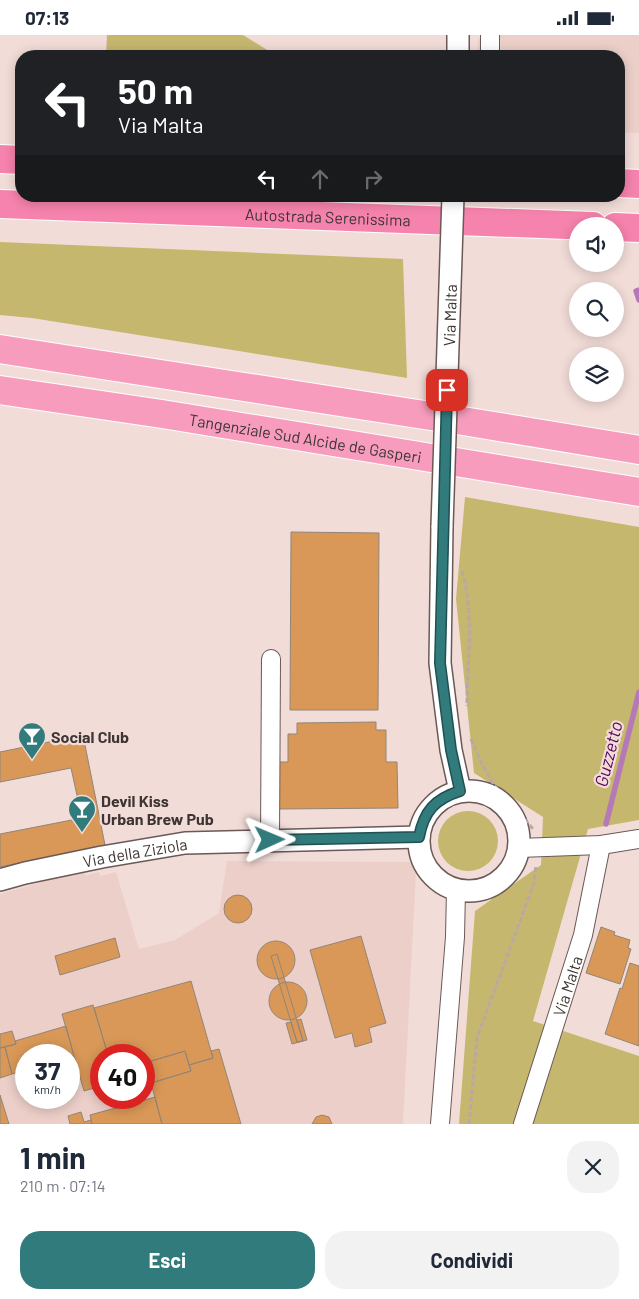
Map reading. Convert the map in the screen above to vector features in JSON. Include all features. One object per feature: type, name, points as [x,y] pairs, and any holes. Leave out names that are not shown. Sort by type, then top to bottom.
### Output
[{"type":"highway","points":[[0,159],[15,160]]},
{"type":"highway","points":[[625,183],[639,184]]},
{"type":"highway","name":"Autostrada Serenissima","points":[[0,204],[569,225]]},
{"type":"highway","points":[[624,227],[639,228]]},
{"type":"highway","points":[[0,349],[469,421],[639,450]]},
{"type":"highway","name":"Tangenziale Sud Alcide de Gasperi","points":[[0,391],[162,414],[639,492]]},
{"type":"street","points":[[458,35],[458,50]]},
{"type":"street","points":[[490,35],[490,50]]},
{"type":"street","name":"Via Malta","points":[[453,202],[442,526],[440,663],[451,750],[460,791]]},
{"type":"street","points":[[270,840],[271,659]]},
{"type":"street","points":[[528,847],[510,812],[497,799],[479,792],[460,791],[436,802],[424,818],[419,837],[420,851],[432,875],[444,884],[456,889],[470,891],[484,889],[497,883],[528,847],[601,845],[639,839]]},
{"type":"street","name":"Via della Ziziola","points":[[0,879],[92,859],[185,843],[419,837]]},
{"type":"street","name":"Via Malta","points":[[523,1124],[582,935],[601,845]]},
{"type":"street","points":[[440,1124],[455,937],[456,889]]},
{"type":"path","points":[[462,569],[468,590],[469,612],[468,713]]},
{"type":"path","points":[[468,732],[482,764],[494,785],[536,832],[528,847],[534,883],[477,1038],[469,1124]]},
{"type":"shaded area","points":[[107,35],[243,35],[267,50],[106,50]]},
{"type":"shaded area","points":[[496,35],[639,35],[639,133],[625,132],[625,50],[477,50],[478,39]]},
{"type":"shaded area","points":[[0,242],[403,259],[407,378],[32,318],[0,315]]},
{"type":"shaded area","points":[[465,497],[639,527],[639,820],[588,829],[533,1021],[639,1056],[639,1124],[459,1124],[475,911],[541,865],[543,817],[474,773],[456,599]]},
{"type":"shaded area","points":[[468,811],[484,816],[489,820],[493,825],[498,841],[493,857],[489,862],[484,866],[468,871],[452,866],[447,862],[443,857],[438,841],[443,825],[447,820],[452,816]]},
{"type":"shaded area","points":[[227,861],[410,862],[416,872],[403,1124],[0,1124],[0,894],[84,870],[85,876],[99,872],[100,876],[116,872],[139,949],[175,940],[219,913]]},
{"type":"building","points":[[291,532],[379,533],[378,710],[290,710]]},
{"type":"building","points":[[376,722],[376,730],[386,730],[386,762],[397,762],[398,808],[277,809],[277,762],[288,762],[288,734],[297,734],[297,723]]},
{"type":"building","points":[[83,735],[105,845],[0,867],[0,834],[82,818],[71,768],[0,782],[0,752]]},
{"type":"building","points":[[238,895],[248,899],[252,909],[248,919],[238,923],[228,919],[224,909],[228,899]]},
{"type":"building","points":[[601,927],[615,932],[614,935],[630,940],[628,948],[631,949],[620,984],[586,973]]},
{"type":"building","points":[[361,936],[386,1023],[369,1028],[372,1042],[355,1047],[352,1033],[335,1038],[310,950]]},
{"type":"building","points":[[115,938],[120,957],[60,975],[55,956]]},
{"type":"building","points":[[276,941],[289,947],[295,960],[289,973],[276,979],[263,973],[257,960],[263,947]]},
{"type":"building","points":[[277,954],[303,1041],[297,1042],[271,956]]},
{"type":"building","points":[[630,963],[639,966],[639,1046],[605,1034]]},
{"type":"building","points":[[191,981],[213,1058],[189,1065],[185,1051],[155,1060],[155,1044],[105,1044],[94,1008]]},
{"type":"building","points":[[288,982],[301,988],[307,1001],[301,1014],[288,1020],[275,1014],[269,1001],[275,988]]},
{"type":"building","points":[[93,1005],[105,1044],[90,1044],[90,1089],[84,1091],[80,1077],[80,1044],[71,1044],[62,1014]]},
{"type":"building","points":[[301,1019],[307,1040],[292,1044],[286,1023],[291,1022],[297,1042],[303,1041],[297,1020]]},
{"type":"building","points":[[66,1026],[71,1044],[16,1044],[15,1041]]},
{"type":"building","points":[[12,1031],[16,1044],[0,1048],[0,1034]]},
{"type":"building","points":[[15,1044],[15,1073],[12,1074],[5,1047]]},
{"type":"building","points":[[5,1047],[12,1074],[0,1078],[0,1048]]},
{"type":"building","points":[[219,1049],[241,1124],[162,1124],[155,1098],[155,1082],[191,1071],[189,1065],[213,1058],[211,1051]]},
{"type":"building","points":[[185,1051],[191,1071],[155,1082],[155,1060]]},
{"type":"building","points":[[0,1095],[9,1124],[0,1124]]},
{"type":"building","points":[[155,1097],[162,1124],[92,1124],[90,1115],[112,1109],[155,1109]]},
{"type":"building","points":[[81,1112],[84,1122],[91,1120],[92,1124],[70,1124],[68,1116]]},
{"type":"building","points":[[322,1115],[329,1117],[332,1124],[312,1124],[316,1117]]},
{"type":"waterway","name":"Guzzetto","points":[[639,290],[636,291],[639,300]]},
{"type":"waterway","name":"Guzzetto","points":[[606,824],[639,692]]},
{"type":"place","name":"Social Club","points":[[32,760]]},
{"type":"place","name":"Devil Kiss Urban Brew Pub","points":[[82,833]]},
{"type":"route","points":[[270,840],[419,837],[422,824],[436,802],[460,791],[451,750],[440,663],[442,526],[447,390]]}]
